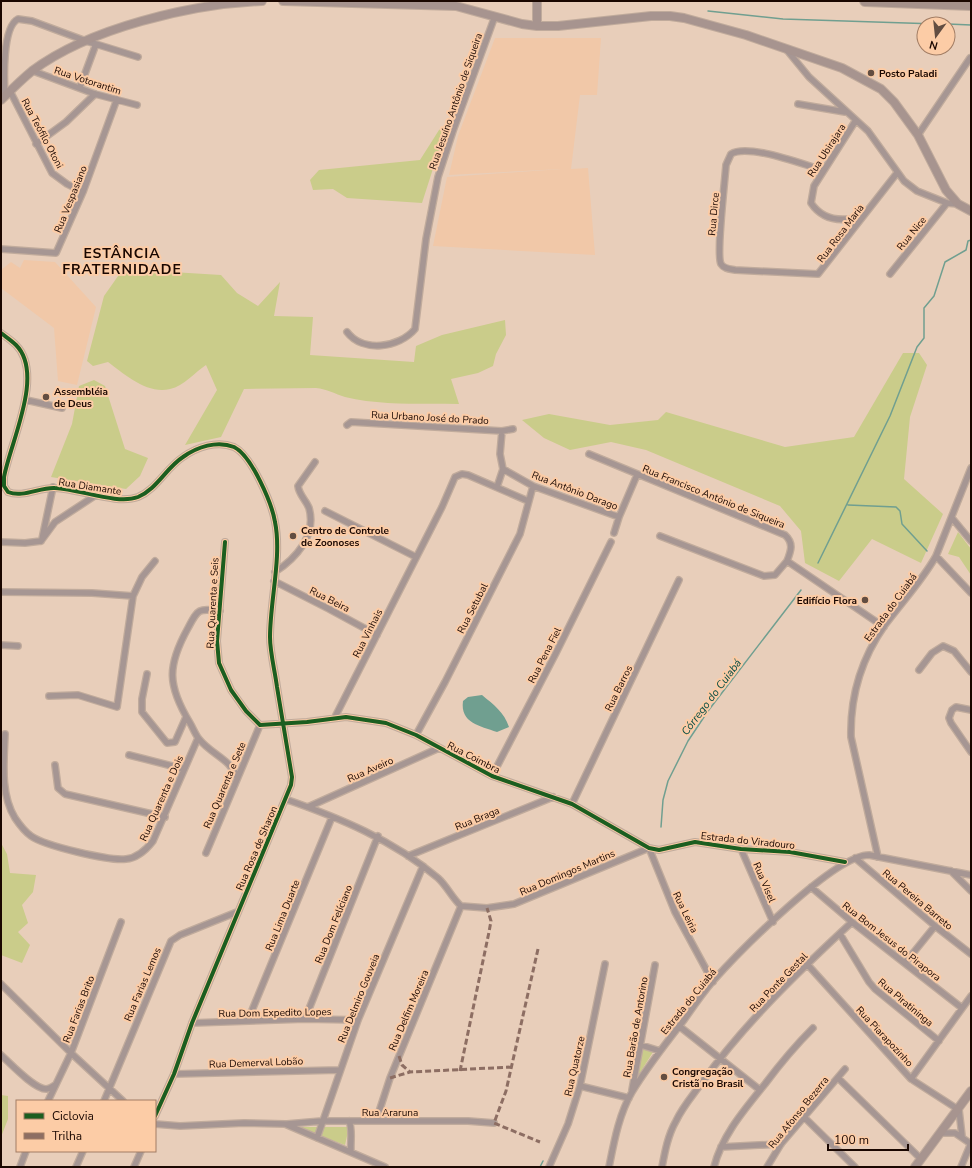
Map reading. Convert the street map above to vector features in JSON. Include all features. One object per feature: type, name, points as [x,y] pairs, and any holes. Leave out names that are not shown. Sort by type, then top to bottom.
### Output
[{"type":"highway","points":[[865,1],[971,5]]},
{"type":"street","points":[[5,96],[33,71],[86,41],[149,20],[190,10],[219,4],[262,1]]},
{"type":"street","points":[[283,1],[443,5],[466,8],[522,24],[537,26],[558,26],[650,16],[670,16],[684,18],[784,46],[842,68],[881,89],[894,102],[918,135],[946,190],[958,204],[971,212]]},
{"type":"street","points":[[537,4],[537,26]]},
{"type":"street","name":"Rua Jesuíno Antônio de Siqueira","points":[[347,332],[359,343],[376,346],[398,341],[407,336],[416,328],[427,233],[438,177],[451,136],[495,16]]},
{"type":"street","points":[[5,96],[4,67],[8,37],[14,21],[18,19],[32,21],[86,41],[138,57]]},
{"type":"street","points":[[80,87],[96,44]]},
{"type":"street","points":[[784,46],[809,77],[856,120],[877,142],[897,173],[904,181],[917,191],[947,203],[958,204]]},
{"type":"street","points":[[918,135],[970,58]]},
{"type":"street","name":"Rua Votorantim","points":[[33,71],[80,87],[95,94],[137,105]]},
{"type":"street","points":[[36,144],[66,122],[95,94]]},
{"type":"street","name":"Rua Teófilo Otoni","points":[[5,96],[36,144],[52,173],[67,184],[83,192]]},
{"type":"street","name":"Rua Vespasiano","points":[[1,249],[56,253],[83,192],[117,99]]},
{"type":"street","points":[[798,104],[846,112]]},
{"type":"street","name":"Rua Ubirajara","points":[[856,120],[823,170],[812,192],[810,203],[826,217],[844,220],[864,216]]},
{"type":"street","name":"Rua Dirce","points":[[735,270],[724,268],[719,259],[726,165],[728,159],[734,152],[740,150],[756,152],[823,170]]},
{"type":"street","name":"Rua Rosa Maria","points":[[735,270],[818,274],[897,173]]},
{"type":"street","name":"Rua Nice","points":[[890,274],[947,203]]},
{"type":"street","name":"Rua Diamante","points":[[1,333],[16,345],[22,354],[26,374],[26,400],[5,470],[4,486],[8,492],[13,494],[53,487],[81,490],[96,495],[132,499],[148,491],[170,467],[182,457],[195,450],[204,446],[214,445],[234,447],[247,460],[271,503],[277,530],[275,572]]},
{"type":"street","points":[[26,400],[62,408]]},
{"type":"street","name":"Rua Urbano José do Prado","points":[[347,425],[351,422],[388,423],[502,431],[513,429]]},
{"type":"street","points":[[502,431],[500,454],[503,469],[497,487],[528,500]]},
{"type":"street","name":"Rua Francisco Antônio de Siqueira","points":[[590,454],[637,475],[715,504],[785,535],[790,539],[791,545],[787,561]]},
{"type":"street","points":[[275,572],[293,559],[305,543],[310,519],[310,510],[299,491],[298,486],[315,462]]},
{"type":"street","name":"Estrada do Cuiabá","points":[[878,857],[851,737],[850,717],[852,699],[861,671],[872,647],[884,627],[929,569],[936,556],[971,468]]},
{"type":"street","name":"Rua Antônio Darago","points":[[503,469],[533,486],[619,517]]},
{"type":"street","name":"Rua Vinhais","points":[[335,717],[442,507],[451,483],[455,477],[462,474],[497,487]]},
{"type":"street","points":[[614,534],[619,517],[637,475]]},
{"type":"street","name":"Rua Setubal","points":[[416,735],[445,682],[520,534],[533,486]]},
{"type":"street","points":[[41,541],[53,487]]},
{"type":"street","points":[[1,542],[25,543],[41,541],[55,522],[96,495]]},
{"type":"street","points":[[325,511],[416,557]]},
{"type":"street","points":[[952,518],[971,541]]},
{"type":"street","points":[[660,536],[764,576],[775,575],[787,561],[884,627]]},
{"type":"street","name":"Rua Quarenta e Seis","points":[[225,542],[217,648],[224,676],[231,690],[246,711],[260,724]]},
{"type":"street","name":"Rua Pena Fiel","points":[[492,776],[556,653],[611,542]]},
{"type":"street","points":[[936,556],[971,593]]},
{"type":"street","points":[[49,696],[78,696],[116,707],[133,596],[142,577],[155,561]]},
{"type":"street","name":"Rua Rosa de Sharon","points":[[156,1114],[174,1074],[192,1023],[237,912],[291,785],[292,777],[270,646],[275,572]]},
{"type":"street","name":"Rua Barros","points":[[572,804],[679,580]]},
{"type":"street","name":"Rua Beira","points":[[274,581],[377,635]]},
{"type":"street","points":[[1,592],[92,593],[133,596]]},
{"type":"street","points":[[220,611],[204,609],[196,614],[173,658],[172,675],[175,691],[186,717],[198,738],[231,765],[238,777]]},
{"type":"street","points":[[1,645],[18,646]]},
{"type":"street","points":[[919,670],[932,654],[943,646],[954,650],[971,672]]},
{"type":"street","points":[[146,674],[142,699],[142,712],[153,724],[162,739],[167,743],[175,742],[186,717]]},
{"type":"street","points":[[971,710],[961,707],[956,708],[952,710],[949,718],[950,723],[971,752]]},
{"type":"street","name":"Rua Coimbra","points":[[283,722],[307,722],[335,717],[360,718],[386,723],[416,735],[492,776],[572,804],[649,848]]},
{"type":"street","points":[[260,724],[283,722]]},
{"type":"street","name":"Rua Quarenta e Sete","points":[[206,853],[260,724]]},
{"type":"street","name":"Rua Quarenta e Dois","points":[[5,734],[4,769],[7,799],[14,816],[22,828],[43,842],[111,859],[125,859],[139,855],[147,849],[153,841],[198,738]]},
{"type":"street","name":"Rua Aveiro","points":[[308,807],[439,748]]},
{"type":"street","points":[[129,755],[184,769]]},
{"type":"street","points":[[231,765],[246,758]]},
{"type":"street","points":[[55,765],[58,788],[65,794],[164,817]]},
{"type":"street","name":"Rua Braga","points":[[408,856],[553,797]]},
{"type":"street","points":[[285,799],[378,836],[423,866],[442,882],[461,906]]},
{"type":"street","name":"Rua Lima Duarte","points":[[248,1020],[332,817]]},
{"type":"street","name":"Rua Dom Felíciano","points":[[305,1019],[378,836]]},
{"type":"street","name":"Estrada do Viradouro","points":[[649,848],[659,850],[695,842],[741,849],[790,852],[845,862]]},
{"type":"street","name":"Rua Domingos Martins","points":[[461,906],[501,907],[514,904],[649,848]]},
{"type":"street","name":"Rua Leiria","points":[[649,848],[675,912],[713,982]]},
{"type":"street","name":"Rua Visel","points":[[741,849],[773,922]]},
{"type":"street","points":[[845,862],[862,855],[971,875]]},
{"type":"street","name":"Rua Pereira Barreto","points":[[855,858],[935,926],[971,954]]},
{"type":"street","name":"Estrada do Cuiabá","points":[[609,1167],[617,1130],[631,1095],[660,1051],[713,982],[773,922],[811,887],[845,862]]},
{"type":"street","name":"Rua Delmiro Gouveia","points":[[317,1138],[339,1070],[358,1020],[423,866]]},
{"type":"street","points":[[951,871],[971,892]]},
{"type":"street","name":"Rua Bom Jesus do Pirapora","points":[[811,887],[852,922],[962,1008]]},
{"type":"street","name":"Rua Delfim Moreira","points":[[376,1121],[394,1067],[461,906]]},
{"type":"street","name":"Rua Farias Lemos","points":[[104,1100],[171,941],[180,935],[237,912]]},
{"type":"street","name":"Rua Farias Brito","points":[[48,1100],[71,1052],[121,922]]},
{"type":"street","name":"Rua Ponte Gestal","points":[[662,1167],[666,1147],[675,1122],[720,1058],[756,1017],[807,964],[852,922]]},
{"type":"street","points":[[905,963],[935,926]]},
{"type":"street","name":"Rua Piratininga","points":[[840,934],[872,986],[939,1041]]},
{"type":"street","name":"Rua Quatorze","points":[[549,1167],[568,1124],[580,1086],[604,964]]},
{"type":"street","name":"Rua Barão de Antorino","points":[[631,1095],[656,964]]},
{"type":"street","name":"Rua Piarapozinho","points":[[807,964],[912,1079],[959,1110]]},
{"type":"street","points":[[1,984],[123,1100]]},
{"type":"street","points":[[912,1079],[971,996]]},
{"type":"street","name":"Rua Dom Expedito Lopes","points":[[192,1023],[248,1020],[358,1020]]},
{"type":"street","points":[[680,1026],[760,1090]]},
{"type":"street","points":[[714,1167],[721,1146],[736,1121],[793,1048],[812,1028]]},
{"type":"street","points":[[641,1045],[660,1051]]},
{"type":"street","points":[[1,1055],[26,1078],[41,1088],[48,1089],[55,1085]]},
{"type":"street","name":"Rua Demerval Lobão","points":[[174,1074],[339,1070]]},
{"type":"street","name":"Rua Afonso Bezerra","points":[[767,1167],[781,1144],[845,1070]]},
{"type":"street","points":[[838,1078],[921,1159]]},
{"type":"street","points":[[580,1086],[631,1095]]},
{"type":"street","points":[[914,1167],[959,1110],[971,1091]]},
{"type":"street","points":[[959,1110],[962,1136]]},
{"type":"street","points":[[805,1118],[852,1166]]},
{"type":"street","name":"Rua Araruna","points":[[156,1124],[180,1126],[244,1123],[285,1124],[322,1121],[494,1122]]},
{"type":"street","points":[[349,1121],[351,1126],[350,1143],[352,1152]]},
{"type":"street","points":[[285,1124],[385,1167]]},
{"type":"street","points":[[940,1133],[955,1133],[971,1143],[961,1167]]},
{"type":"street","points":[[721,1146],[781,1144]]},
{"type":"street","points":[[20,1167],[26,1152]]},
{"type":"street","points":[[76,1167],[83,1152]]},
{"type":"street","points":[[134,1167],[141,1152]]},
{"type":"shaded area","points":[[495,38],[601,38],[597,95],[580,95],[571,169],[588,168],[595,255],[433,246],[447,177],[562,169],[449,175],[458,136]]},
{"type":"shaded area","points":[[24,260],[55,262],[96,307],[77,385],[58,381],[54,328],[1,288],[1,270],[11,262],[20,268]]},
{"type":"green space","points":[[447,125],[422,203],[347,198],[333,189],[313,190],[310,180],[319,170],[420,160],[439,130]]},
{"type":"green space","points":[[123,269],[221,275],[237,293],[258,306],[280,282],[274,316],[313,317],[310,355],[414,362],[416,346],[442,335],[505,320],[506,335],[496,354],[493,366],[478,373],[451,379],[459,404],[402,404],[373,402],[345,397],[327,390],[316,388],[244,389],[221,437],[185,445],[217,390],[206,365],[180,385],[162,390],[153,389],[137,382],[108,362],[93,366],[87,361],[104,296]]},
{"type":"green space","points":[[903,353],[919,353],[927,365],[910,417],[904,479],[943,514],[921,563],[872,539],[839,581],[805,563],[801,531],[780,506],[646,450],[611,442],[570,450],[544,438],[522,420],[549,414],[610,425],[658,420],[666,412],[785,447],[854,437]]},
{"type":"green space","points":[[94,380],[105,386],[125,449],[148,458],[140,476],[126,489],[51,477],[72,424],[79,386]]},
{"type":"green space","points":[[958,532],[971,549],[971,575],[959,557],[948,554]]},
{"type":"green space","points":[[1,843],[7,854],[10,873],[36,875],[33,892],[22,905],[28,923],[18,932],[30,945],[22,963],[1,955]]},
{"type":"green space","points":[[642,1048],[653,1052],[636,1079]]},
{"type":"green space","points":[[1,1095],[8,1096],[8,1119],[1,1137]]},
{"type":"green space","points":[[296,1127],[349,1127],[345,1145]]},
{"type":"water","points":[[482,695],[501,713],[509,727],[497,732],[478,725],[468,719],[463,708],[463,701],[468,697]]},
{"type":"waterway","points":[[708,11],[783,19],[916,23]]},
{"type":"waterway","points":[[956,24],[971,25]]},
{"type":"waterway","points":[[818,563],[890,416],[917,347],[924,338],[924,308],[934,296],[945,262],[966,250],[968,241],[971,240]]},
{"type":"waterway","points":[[848,505],[896,507],[900,511],[902,524],[927,551]]},
{"type":"waterway","name":"Córrego do Cuiabá","points":[[661,827],[663,800],[668,781],[688,741],[708,711],[801,590]]},
{"type":"waterway","points":[[540,1167],[543,1161]]},
{"type":"marked path","points":[[460,1071],[491,921],[487,908]]},
{"type":"marked path","points":[[538,949],[506,1091],[494,1123],[540,1142]]},
{"type":"marked path","points":[[399,1056],[402,1065],[410,1072]]},
{"type":"marked path","points":[[390,1078],[410,1072],[512,1067]]},
{"type":"cycle path","points":[[1,333],[16,345],[24,358],[27,373],[27,391],[4,477],[4,486],[8,492],[20,494],[55,488],[109,498],[129,499],[138,497],[151,489],[171,467],[189,453],[214,444],[221,444],[234,447],[248,460],[260,481],[270,504],[275,522],[277,549],[270,643],[292,777],[291,785],[192,1023],[174,1074],[156,1114]]},
{"type":"cycle path","points":[[225,542],[217,641],[219,663],[231,690],[246,711],[260,725],[307,722],[346,717],[386,723],[416,735],[492,776],[572,804],[649,848],[659,850],[695,842],[741,849],[790,852],[845,862]]},
{"type":"place","name":"Posto Paladi","points":[[871,73]]},
{"type":"place","name":"Assembléia de Deus","points":[[46,397]]},
{"type":"place","name":"Centro de Controle de Zoonoses","points":[[293,536]]},
{"type":"place","name":"Edifício Flora","points":[[865,600]]},
{"type":"place","name":"Congregação Cristã no Brasil","points":[[664,1077]]},
{"type":"district","name":"ESTÂNCIA FRATERNIDADE","points":[[122,262]]}]
